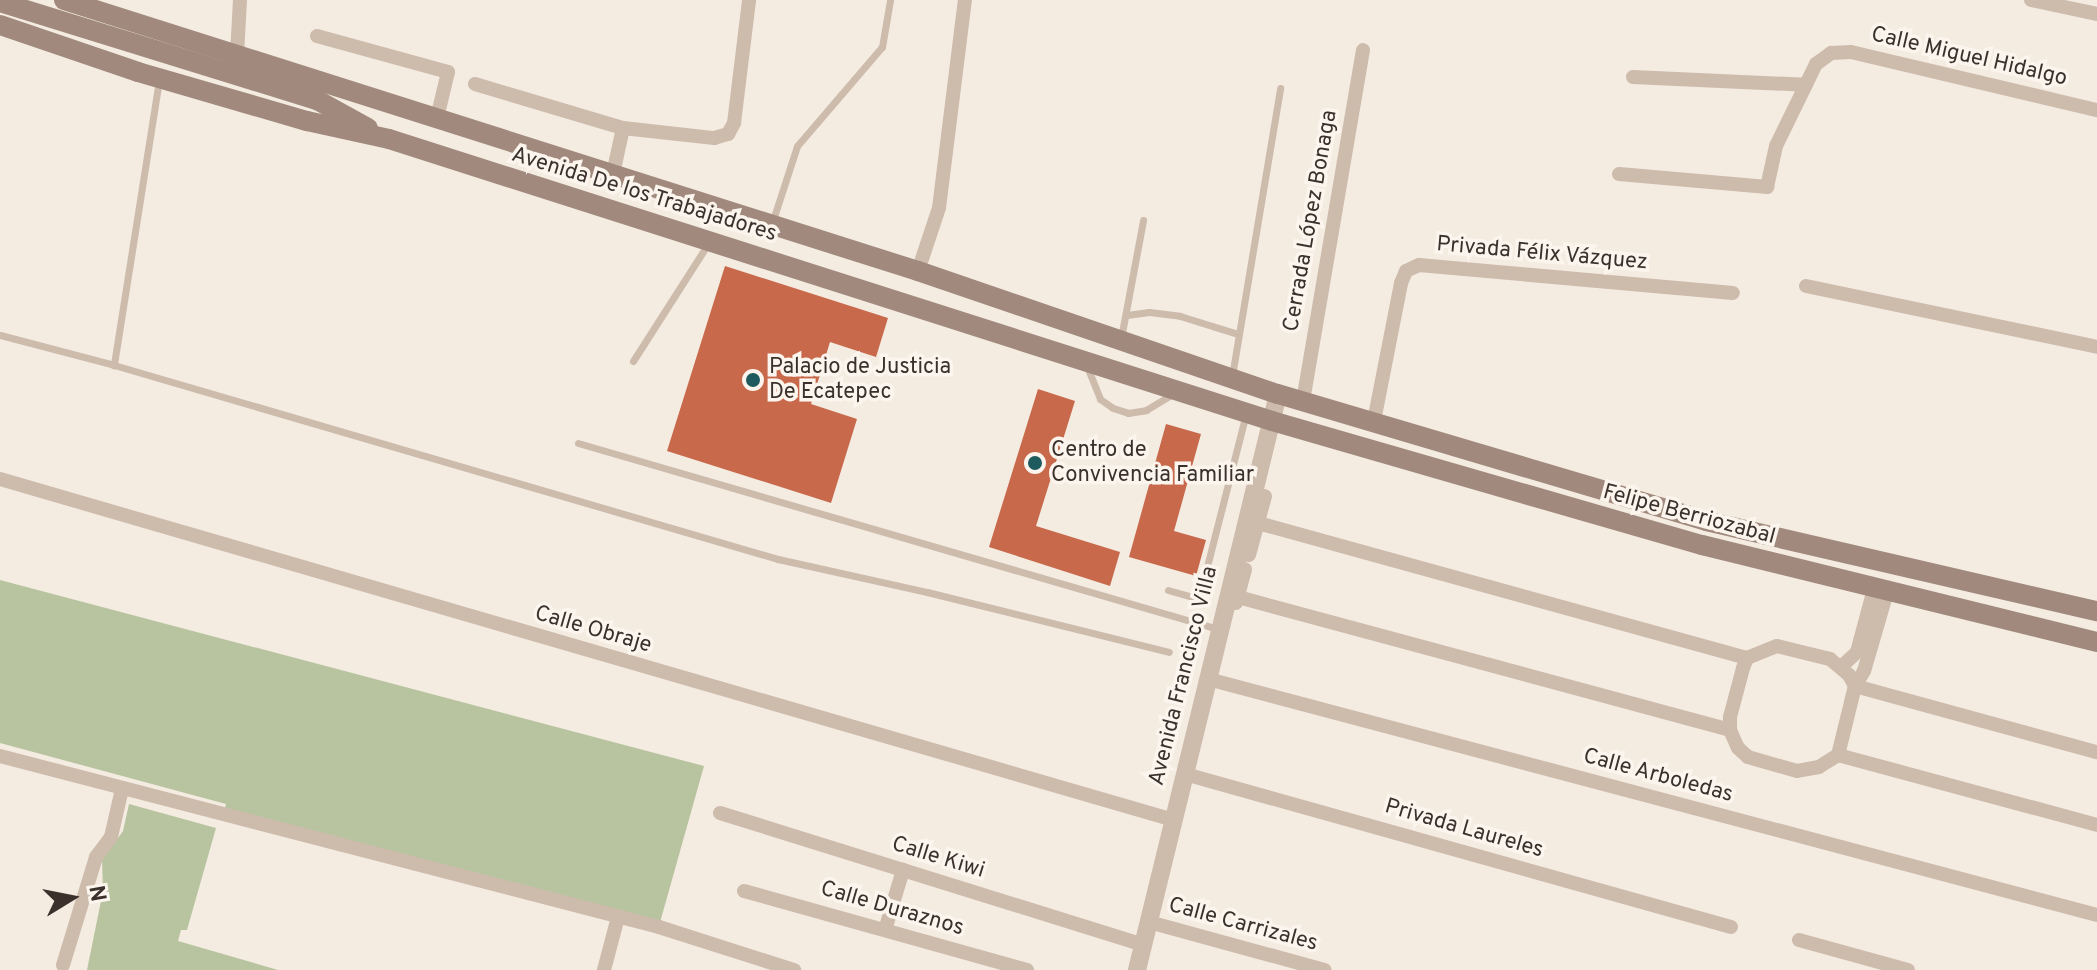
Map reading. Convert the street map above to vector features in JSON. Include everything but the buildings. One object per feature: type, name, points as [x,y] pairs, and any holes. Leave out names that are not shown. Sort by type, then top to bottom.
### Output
[{"type":"main road","name":"Avenida De los Trabajadores","points":[[64,0],[918,271],[1278,394]]},
{"type":"main road","points":[[0,2],[317,100],[389,139]]},
{"type":"main road","name":"Avenida De los Trabajadores","points":[[0,25],[159,78],[307,121],[389,139],[1084,358],[1272,421]]},
{"type":"main road","name":"Felipe Berriozabal","points":[[1278,394],[1706,521],[2097,611]]},
{"type":"main road","name":"Felipe Berriozabal","points":[[1272,421],[1702,545],[2097,642]]},
{"type":"street","points":[[237,55],[240,0]]},
{"type":"street","points":[[475,84],[623,128],[714,138],[728,134],[734,123],[749,0]]},
{"type":"street","points":[[918,271],[939,208],[965,0]]},
{"type":"street","points":[[2031,0],[2097,14]]},
{"type":"street","points":[[317,36],[448,72],[437,118]]},
{"type":"street","name":"Cerrada López Bonaga","points":[[1303,401],[1363,50]]},
{"type":"street","name":"Calle Miguel Hidalgo","points":[[1806,85],[1816,64],[1831,53],[1851,52],[2097,110]]},
{"type":"street","points":[[1619,174],[1767,187],[1776,146],[1806,85],[1633,77]]},
{"type":"street","points":[[613,174],[623,128]]},
{"type":"street","name":"Privada Félix Vázquez","points":[[1374,421],[1401,283],[1406,271],[1419,265],[1733,293]]},
{"type":"street","points":[[1806,286],[2097,347]]},
{"type":"street","name":"Avenida Francisco Villa","points":[[1137,970],[1208,679],[1225,628],[1278,394]]},
{"type":"street","name":"Calle Obraje","points":[[0,479],[1174,820]]},
{"type":"street","points":[[1225,628],[1238,597],[1265,496]]},
{"type":"street","points":[[1258,523],[1747,658],[1777,646],[1830,659],[1841,667],[1855,686],[2097,752]]},
{"type":"street","points":[[1841,667],[1857,652],[1881,591]]},
{"type":"street","points":[[1747,658],[1730,717],[1730,730],[1738,748],[1748,757],[1797,771],[1819,767],[1838,755],[1855,686],[1864,671],[1881,591]]},
{"type":"street","points":[[1238,597],[1730,730]]},
{"type":"street","name":"Calle Arboledas","points":[[1208,679],[2097,915]]},
{"type":"street","points":[[1838,755],[2097,825]]},
{"type":"street","points":[[0,756],[618,917],[786,969]]},
{"type":"street","name":"Privada Laureles","points":[[1185,774],[1731,927]]},
{"type":"street","points":[[63,965],[96,857],[111,837],[122,789]]},
{"type":"street","name":"Calle Kiwi","points":[[720,813],[1143,945]]},
{"type":"street","points":[[885,930],[903,870]]},
{"type":"street","name":"Calle Duraznos","points":[[744,891],[1027,970]]},
{"type":"street","points":[[604,970],[618,917]]},
{"type":"street","name":"Calle Carrizales","points":[[1149,922],[1325,970]]},
{"type":"street","points":[[1799,940],[1908,970]]},
{"type":"lane","points":[[772,225],[797,146],[882,47],[890,0]]},
{"type":"lane","points":[[114,365],[159,78]]},
{"type":"lane","points":[[1232,378],[1280,88]]},
{"type":"lane","points":[[1121,340],[1143,220]]},
{"type":"lane","points":[[633,361],[710,240]]},
{"type":"lane","points":[[1127,315],[1149,312],[1180,316],[1238,334]]},
{"type":"lane","points":[[0,335],[114,365],[778,559],[1169,652]]},
{"type":"lane","points":[[1084,358],[1100,399],[1113,408],[1128,413],[1146,410],[1180,390]]},
{"type":"lane","points":[[1168,590],[1193,597],[1201,590],[1246,412]]},
{"type":"lane","points":[[578,443],[1225,628]]},
{"type":"green space","points":[[0,580],[704,766],[657,933],[223,816],[226,804],[0,743]]},
{"type":"green space","points":[[129,804],[216,828],[187,930],[181,930],[178,941],[278,970],[87,970],[103,891],[102,860],[123,831]]},
{"type":"place","name":"Palacio de Justicia De Ecatepec","points":[[753,380]]},
{"type":"place","name":"Centro de Convivencia Familiar","points":[[1035,463]]}]
